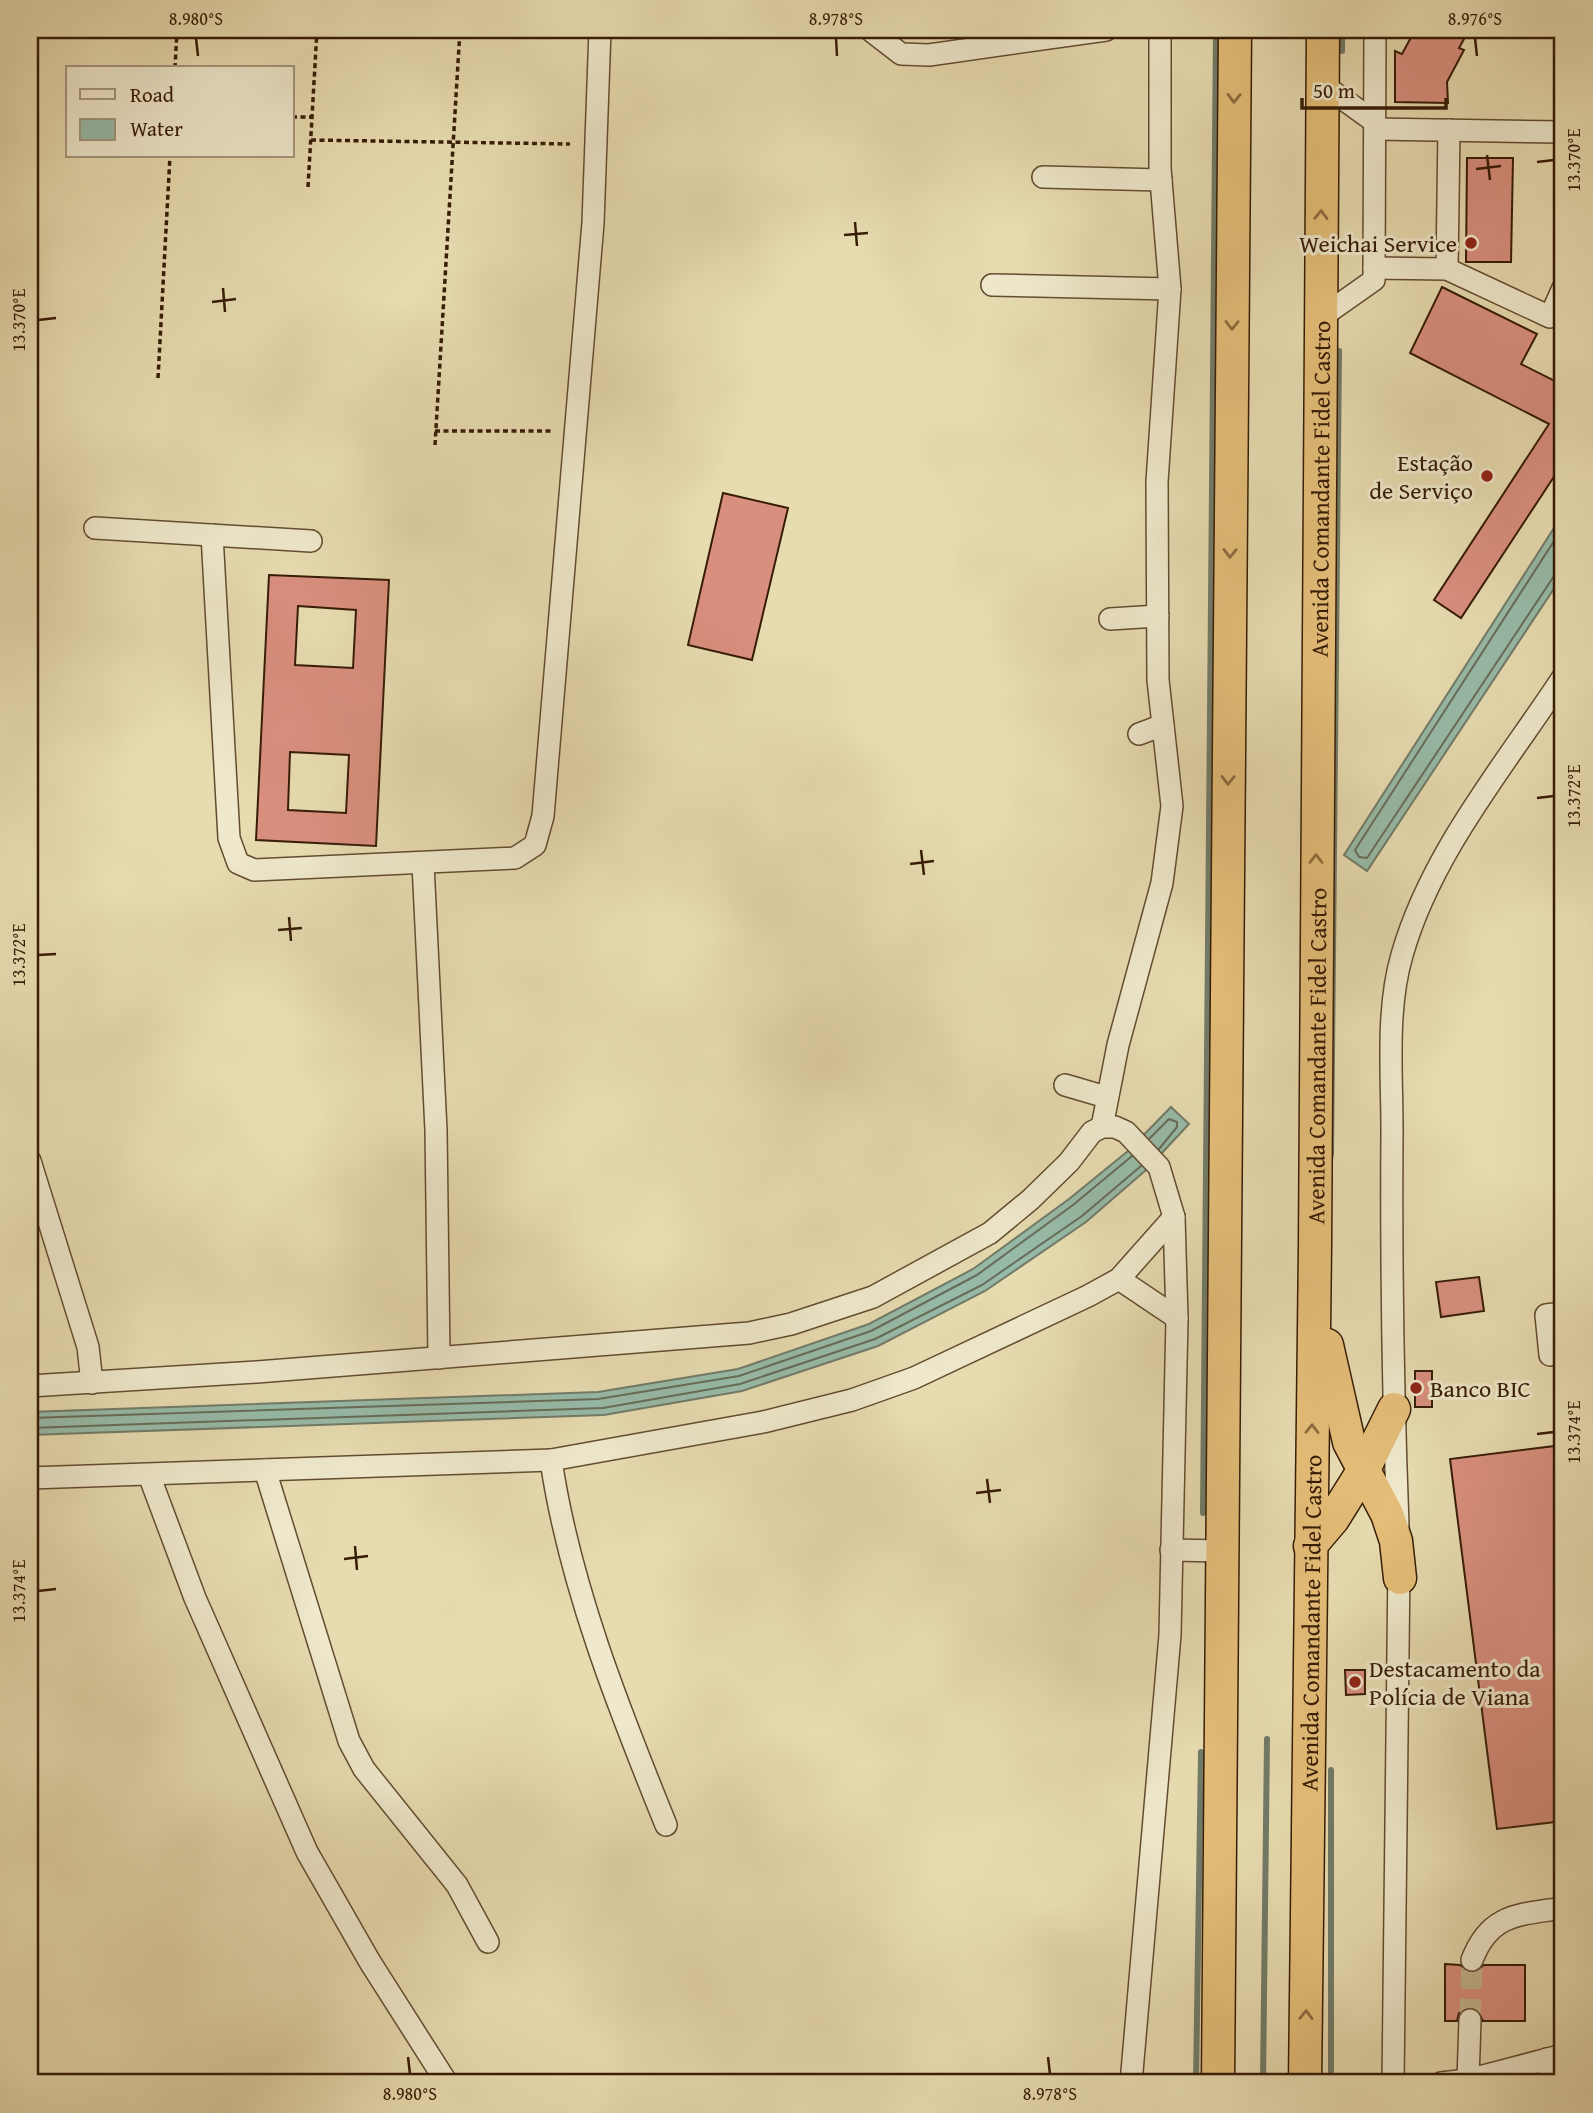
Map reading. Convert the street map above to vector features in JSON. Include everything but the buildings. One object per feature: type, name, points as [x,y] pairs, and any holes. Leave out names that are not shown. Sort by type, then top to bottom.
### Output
[{"type":"highway","points":[[1218,2083],[1235,30]]},
{"type":"highway","name":"Avenida Comandante Fidel Castro","points":[[1305,2083],[1315,1246],[1323,30]]},
{"type":"highway","points":[[1315,1246],[1324,1329],[1340,1411],[1349,1442],[1388,1514],[1396,1541],[1400,1578]]},
{"type":"highway","points":[[1310,1546],[1333,1520],[1363,1471],[1394,1409]]},
{"type":"highway","points":[[1333,1520],[1346,1514],[1370,1513],[1387,1527],[1396,1541]]},
{"type":"street","points":[[212,535],[229,838],[239,863],[254,870],[514,858],[535,845],[543,816],[593,223],[600,30]]},
{"type":"street","points":[[870,30],[901,54],[929,55],[1106,30]]},
{"type":"street","points":[[1101,1126],[1106,1097],[1162,883],[1172,806],[1158,680],[1157,482],[1170,289],[1161,180],[1160,30]]},
{"type":"street","points":[[1320,318],[1374,281],[1375,30]]},
{"type":"street","points":[[1322,84],[1375,125],[1449,130],[1563,132]]},
{"type":"street","points":[[1447,269],[1449,130]]},
{"type":"street","points":[[1043,177],[1161,180]]},
{"type":"street","points":[[1374,268],[1447,269],[1550,317],[1563,288]]},
{"type":"street","points":[[992,285],[1170,289]]},
{"type":"street","points":[[95,528],[311,541]]},
{"type":"street","points":[[1110,619],[1158,616]]},
{"type":"street","points":[[1393,2083],[1400,1578],[1394,1409],[1393,1013],[1401,957],[1423,899],[1459,834],[1563,677]]},
{"type":"street","points":[[1139,734],[1163,725]]},
{"type":"street","points":[[423,863],[436,1130],[439,1358]]},
{"type":"street","points":[[1065,1085],[1106,1097]]},
{"type":"street","points":[[30,1386],[439,1358],[748,1333],[839,1310],[873,1297],[990,1233],[1030,1200],[1069,1162],[1092,1132],[1101,1126],[1115,1127],[1126,1132],[1159,1167],[1174,1217],[1177,1318],[1170,1635],[1131,2083]]},
{"type":"street","points":[[30,1161],[88,1347],[92,1383]]},
{"type":"street","points":[[30,1478],[551,1460],[763,1422],[852,1400],[914,1378],[1119,1279],[1174,1217]]},
{"type":"street","points":[[1119,1279],[1177,1318]]},
{"type":"street","points":[[1550,1355],[1546,1315],[1563,1313]]},
{"type":"street","points":[[551,1460],[556,1500],[611,1690],[666,1825]]},
{"type":"street","points":[[265,1470],[349,1741],[365,1769],[457,1885],[488,1942]]},
{"type":"street","points":[[149,1475],[200,1610],[307,1852],[370,1962],[447,2083]]},
{"type":"street","points":[[1171,1550],[1224,1551]]},
{"type":"street","points":[[1472,1960],[1486,1931],[1500,1921],[1516,1915],[1563,1908]]},
{"type":"street","points":[[1468,2080],[1470,2020]]},
{"type":"street","points":[[1441,2083],[1468,2080],[1555,2057],[1550,2083]]},
{"type":"path","points":[[175,66],[177,30]]},
{"type":"path","points":[[309,187],[317,30]]},
{"type":"path","points":[[435,445],[460,30]]},
{"type":"path","points":[[294,117],[312,117]]},
{"type":"path","points":[[311,140],[570,144]]},
{"type":"path","points":[[158,378],[170,158]]},
{"type":"path","points":[[435,431],[551,431]]},
{"type":"water","points":[[1563,514],[1563,575],[1367,871],[1344,855]]},
{"type":"water","points":[[1171,1107],[1189,1124],[1146,1170],[1086,1222],[985,1291],[878,1346],[742,1391],[604,1415],[30,1435],[30,1412],[598,1392],[738,1369],[869,1324],[973,1269],[1069,1199],[1128,1151]]},
{"type":"waterway","points":[[1203,1513],[1216,30]]},
{"type":"waterway","points":[[1342,30],[1342,51]]},
{"type":"waterway","points":[[1331,1155],[1339,351]]},
{"type":"waterway","points":[[1263,2083],[1267,1739]]},
{"type":"waterway","points":[[1196,2083],[1201,1752]]},
{"type":"waterway","points":[[1331,1770],[1331,2083]]},
{"type":"tunnel","points":[[1470,2020],[1472,1960]]},
{"type":"place","name":"Weichai Service","points":[[1471,243]]},
{"type":"place","name":"Estação de Serviço","points":[[1487,476]]},
{"type":"place","name":"Banco BIC","points":[[1416,1388]]},
{"type":"place","name":"Destacamento da Polícia de Viana","points":[[1355,1682]]}]
